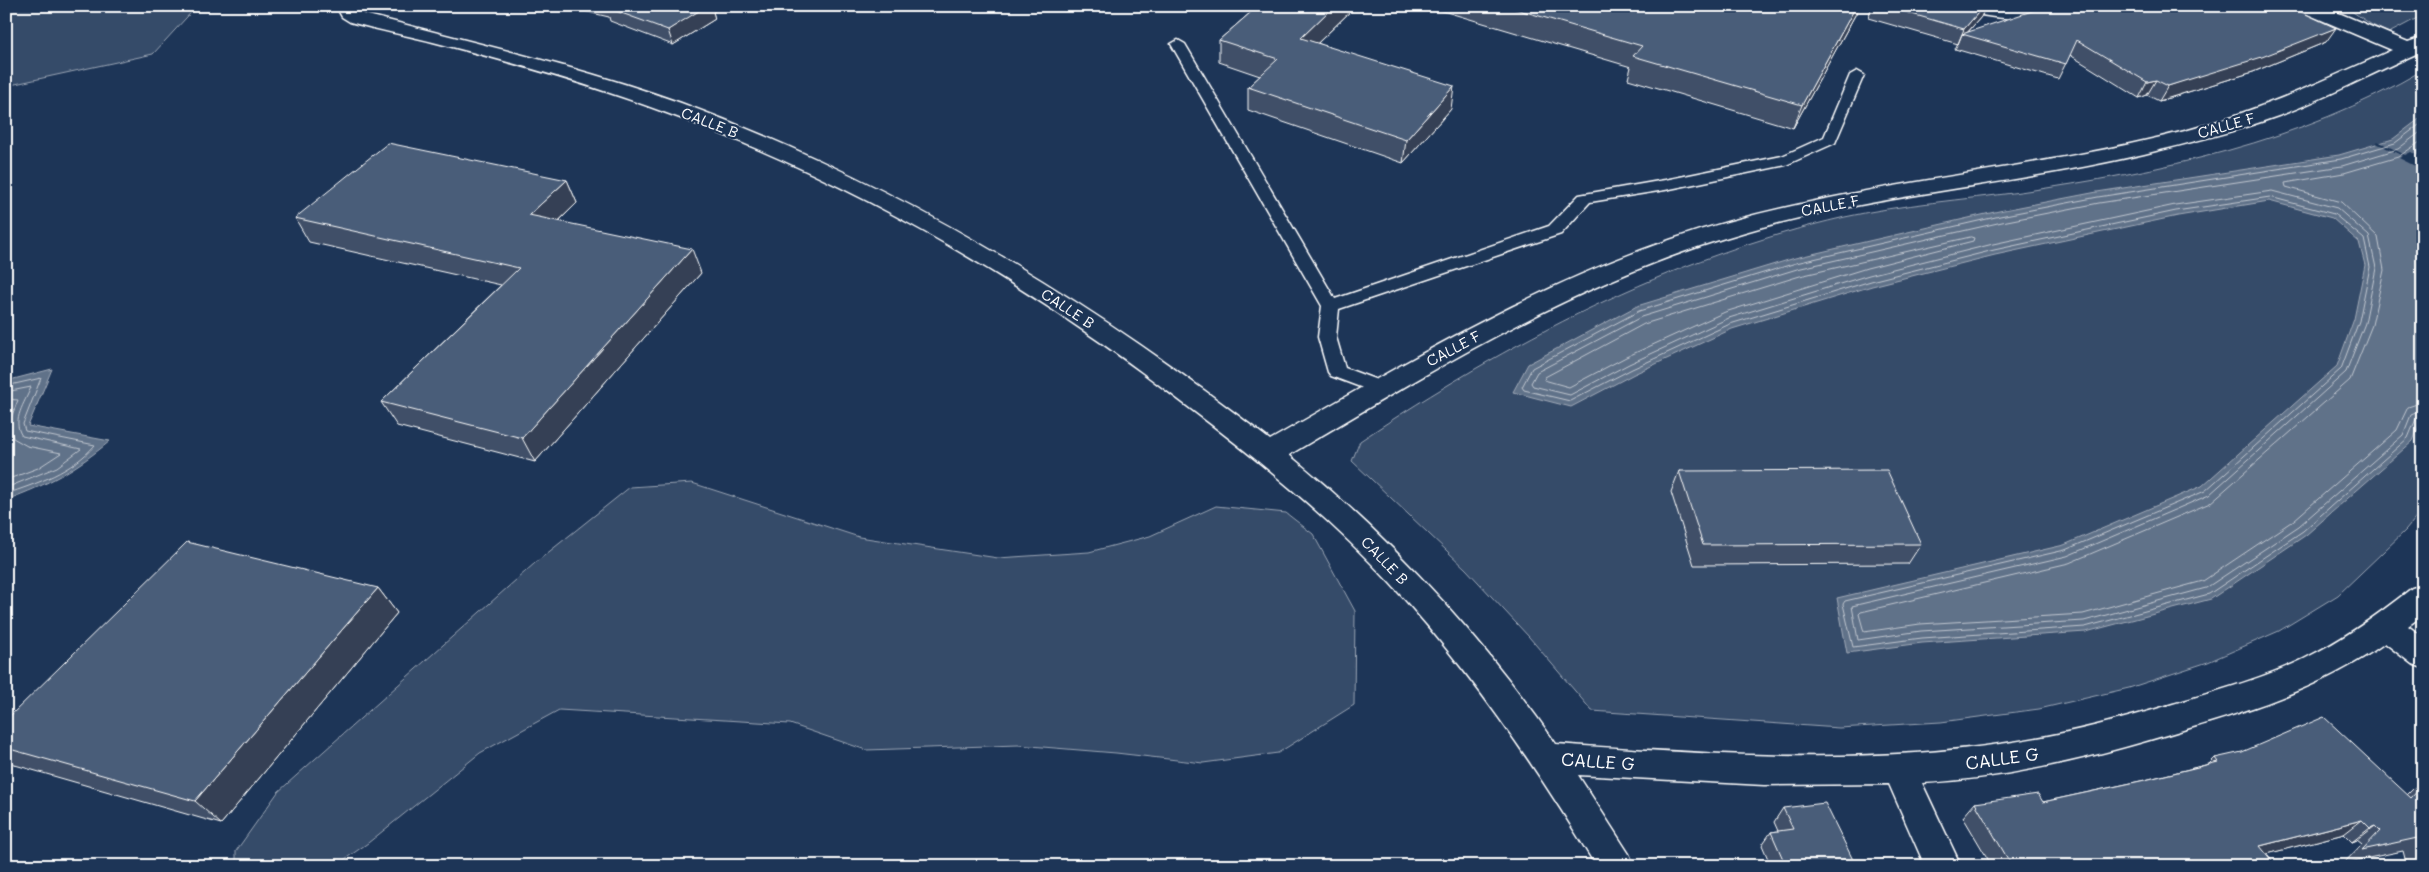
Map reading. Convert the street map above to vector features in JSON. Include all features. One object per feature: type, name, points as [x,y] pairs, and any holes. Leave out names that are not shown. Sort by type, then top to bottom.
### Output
[{"type":"street","name":"CALLE B","points":[[346,6],[349,13],[357,18],[512,57],[674,108],[751,138],[901,208],[1041,290],[1114,338],[1190,392],[1268,454],[1364,538],[1410,586],[1478,666],[1547,758],[1616,866]]},
{"type":"street","points":[[1967,6],[2013,15],[2037,13],[2056,6]]},
{"type":"street","points":[[2305,6],[2416,47]]},
{"type":"street","name":"CALLE F","points":[[1268,454],[1430,359],[1607,272],[1676,246],[1792,212],[1903,191],[2072,163],[2205,132],[2266,113],[2416,47]]},
{"type":"street","name":"CALLE G","points":[[1547,758],[1659,766],[1780,770],[1899,769],[1982,762],[2061,748],[2134,731],[2230,702],[2316,668],[2386,626],[2423,597]]},
{"type":"street","points":[[2386,626],[2423,655]]},
{"type":"street","points":[[1899,769],[1943,866]]},
{"type":"lane","points":[[1178,44],[1331,306],[1327,337],[1337,372],[1379,388]]},
{"type":"lane","points":[[1331,306],[1555,230],[1585,198],[1665,185],[1786,160],[1830,140],[1857,75]]},
{"type":"shaded area","points":[[6,6],[197,6],[153,54],[6,86]]},
{"type":"shaded area","points":[[2344,6],[2423,6],[2423,15],[2389,33],[2372,25]]},
{"type":"shaded area","points":[[2423,70],[2423,509],[2406,530],[2338,595],[2279,631],[2208,662],[2129,688],[2039,709],[1941,722],[1839,728],[1592,711],[1529,637],[1466,569],[1352,461],[1360,441],[1416,405],[1532,337],[1654,279],[1716,255],[1780,234],[1845,217],[1911,205],[2072,184],[2176,164],[2279,135],[2328,117],[2376,95]]},
{"type":"shaded area","points":[[692,483],[859,537],[998,558],[1089,552],[1150,536],[1216,506],[1286,513],[1313,534],[1355,611],[1354,705],[1278,753],[1203,763],[1116,753],[1018,745],[866,750],[790,724],[559,710],[480,753],[368,843],[335,866],[236,866],[236,851],[278,792],[535,563],[630,487]]},
{"type":"water","points":[[2423,116],[2423,416],[2413,441],[2306,535],[2211,599],[2086,632],[1922,643],[1847,653],[1837,598],[2064,545],[2202,486],[2337,366],[2354,319],[2365,265],[2359,242],[2332,218],[2269,201],[2178,216],[1995,255],[1872,286],[1732,329],[1634,374],[1571,407],[1513,392],[1528,364],[1637,306],[1795,258],[1999,211],[2097,192],[2339,155],[2393,139]]},
{"type":"water","points":[[52,369],[28,426],[110,441],[61,475],[6,500],[6,381]]},
{"type":"pier","points":[[2378,141],[2405,155],[2411,152],[2423,158],[2423,166],[2419,168],[2399,158],[2403,156],[2376,143]]},
{"type":"building","points":[[606,6],[707,6],[668,30]]},
{"type":"building","points":[[1258,6],[1334,6],[1301,38],[1454,86],[1406,140],[1248,87],[1278,59],[1219,40]]},
{"type":"building","points":[[1505,6],[1856,6],[1802,105],[1633,56],[1642,46]]},
{"type":"building","points":[[1884,6],[1984,6],[1964,29]]},
{"type":"building","points":[[2047,6],[2298,6],[2297,10],[2336,28],[2262,57],[2168,86],[2156,80],[2147,82],[2077,40],[2066,64],[1962,34]]},
{"type":"building","points":[[388,143],[567,180],[529,215],[692,249],[522,438],[381,402],[519,268],[295,218]]},
{"type":"building","points":[[1887,470],[1921,544],[1703,545],[1679,471]]},
{"type":"building","points":[[187,542],[378,588],[195,801],[6,748],[6,720]]},
{"type":"building","points":[[2324,717],[2411,798],[2423,785],[2423,839],[2422,837],[2362,850],[2380,831],[2375,826],[2370,828],[2362,820],[2260,846],[2276,866],[2012,866],[1975,803],[2038,794],[2043,802],[2145,780],[2218,762],[2215,758],[2242,752]]},
{"type":"building","points":[[1825,803],[1856,866],[1786,866],[1771,832],[1793,829],[1783,808]]}]
